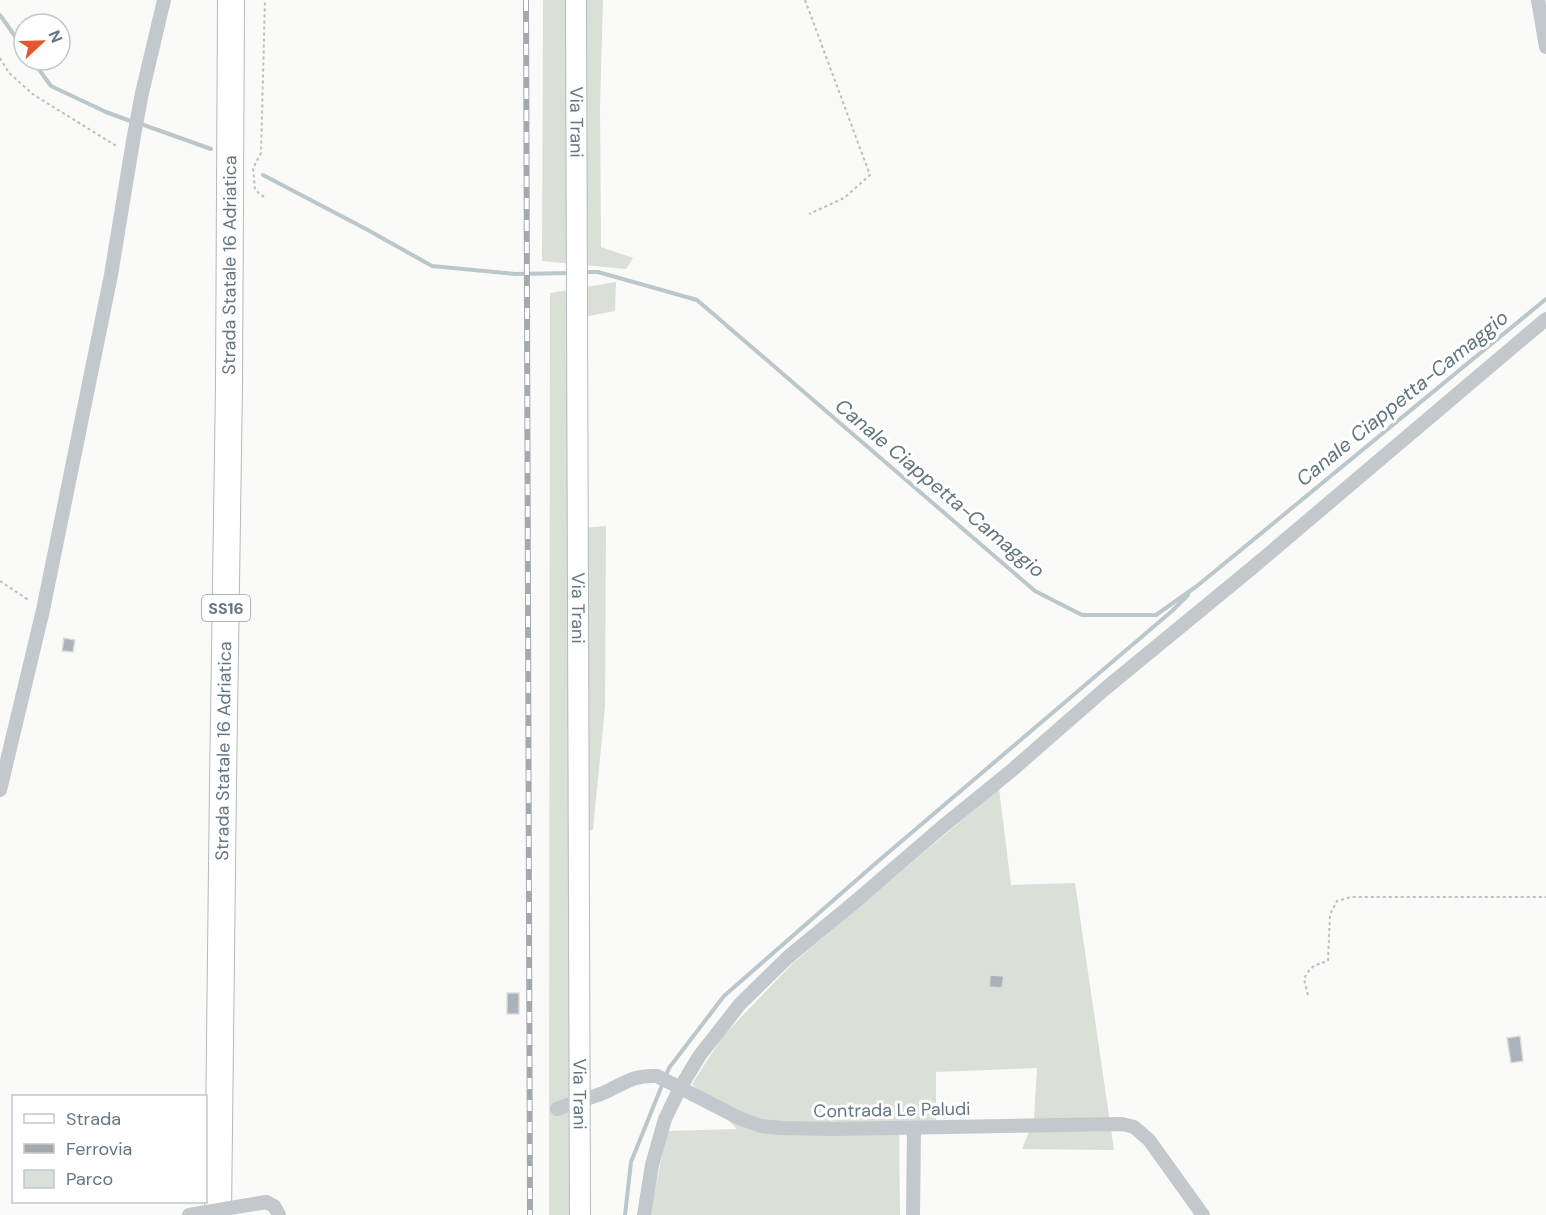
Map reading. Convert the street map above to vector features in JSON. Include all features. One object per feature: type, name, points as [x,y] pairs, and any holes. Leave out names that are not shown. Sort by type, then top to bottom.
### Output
[{"type":"highway","name":"Strada Statale 16 Adriatica","points":[[218,1215],[229,385],[231,0]]},
{"type":"highway","name":"Strada Statale 16 Adriatica","points":[[235,1215],[243,381],[244,0]]},
{"type":"main road","name":"Via Trani","points":[[576,0],[580,1215]]},
{"type":"street","points":[[0,790],[43,610],[111,275],[131,148],[164,0]]},
{"type":"street","points":[[1538,0],[1546,47]]},
{"type":"street","points":[[644,1215],[652,1165],[676,1086],[740,1004],[787,958],[1546,319]]},
{"type":"street","name":"Contrada Le Paludi","points":[[557,1109],[609,1090],[629,1079],[657,1076],[739,1118],[761,1126],[834,1129],[1122,1124],[1134,1127],[1149,1140],[1203,1215]]},
{"type":"street","points":[[913,1215],[914,1128]]},
{"type":"street","points":[[189,1215],[266,1202],[274,1206],[279,1215]]},
{"type":"path","points":[[264,197],[255,190],[253,168],[261,153],[265,0]]},
{"type":"path","points":[[805,0],[870,175],[844,198],[809,214]]},
{"type":"path","points":[[0,58],[9,73],[34,95],[87,129],[131,148]]},
{"type":"path","points":[[0,581],[43,610]]},
{"type":"path","points":[[1308,995],[1304,979],[1308,970],[1328,961],[1330,914],[1337,902],[1351,897],[1546,897]]},
{"type":"green space","points":[[543,0],[603,0],[600,106],[601,247],[633,258],[626,269],[542,261]]},
{"type":"green space","points":[[616,282],[615,311],[589,316],[569,316],[572,529],[606,526],[605,707],[593,830],[570,830],[572,1215],[549,1215],[550,293]]},
{"type":"green space","points":[[999,789],[1011,885],[1075,883],[1114,1150],[1022,1149],[1034,1119],[1037,1068],[936,1072],[936,1121],[899,1123],[900,1215],[650,1215],[667,1131],[737,1129],[692,1084],[723,1036],[792,964]]},
{"type":"building","points":[[64,638],[75,640],[73,652],[62,651]]},
{"type":"building","points":[[990,975],[1004,976],[1002,988],[989,987]]},
{"type":"building","points":[[507,993],[519,993],[519,1014],[507,1014]]},
{"type":"building","points":[[1520,1036],[1523,1061],[1511,1063],[1507,1038]]},
{"type":"waterway","name":"Canale Ciappetta-Camaggio","points":[[0,15],[12,32]]},
{"type":"waterway","name":"Canale Ciappetta-Camaggio","points":[[41,72],[51,86],[133,122]]},
{"type":"waterway","name":"Canale Ciappetta-Camaggio","points":[[141,124],[211,149]]},
{"type":"waterway","name":"Canale Ciappetta-Camaggio","points":[[263,175],[432,266],[515,274],[572,273]]},
{"type":"waterway","name":"Canale Ciappetta-Camaggio","points":[[582,272],[598,272],[697,300],[1035,591],[1082,615],[1156,615],[1197,586],[1546,299]]},
{"type":"waterway","points":[[625,1215],[631,1162],[669,1068],[724,996],[1188,595]]},
{"type":"railway","points":[[526,0],[530,1215]]}]
